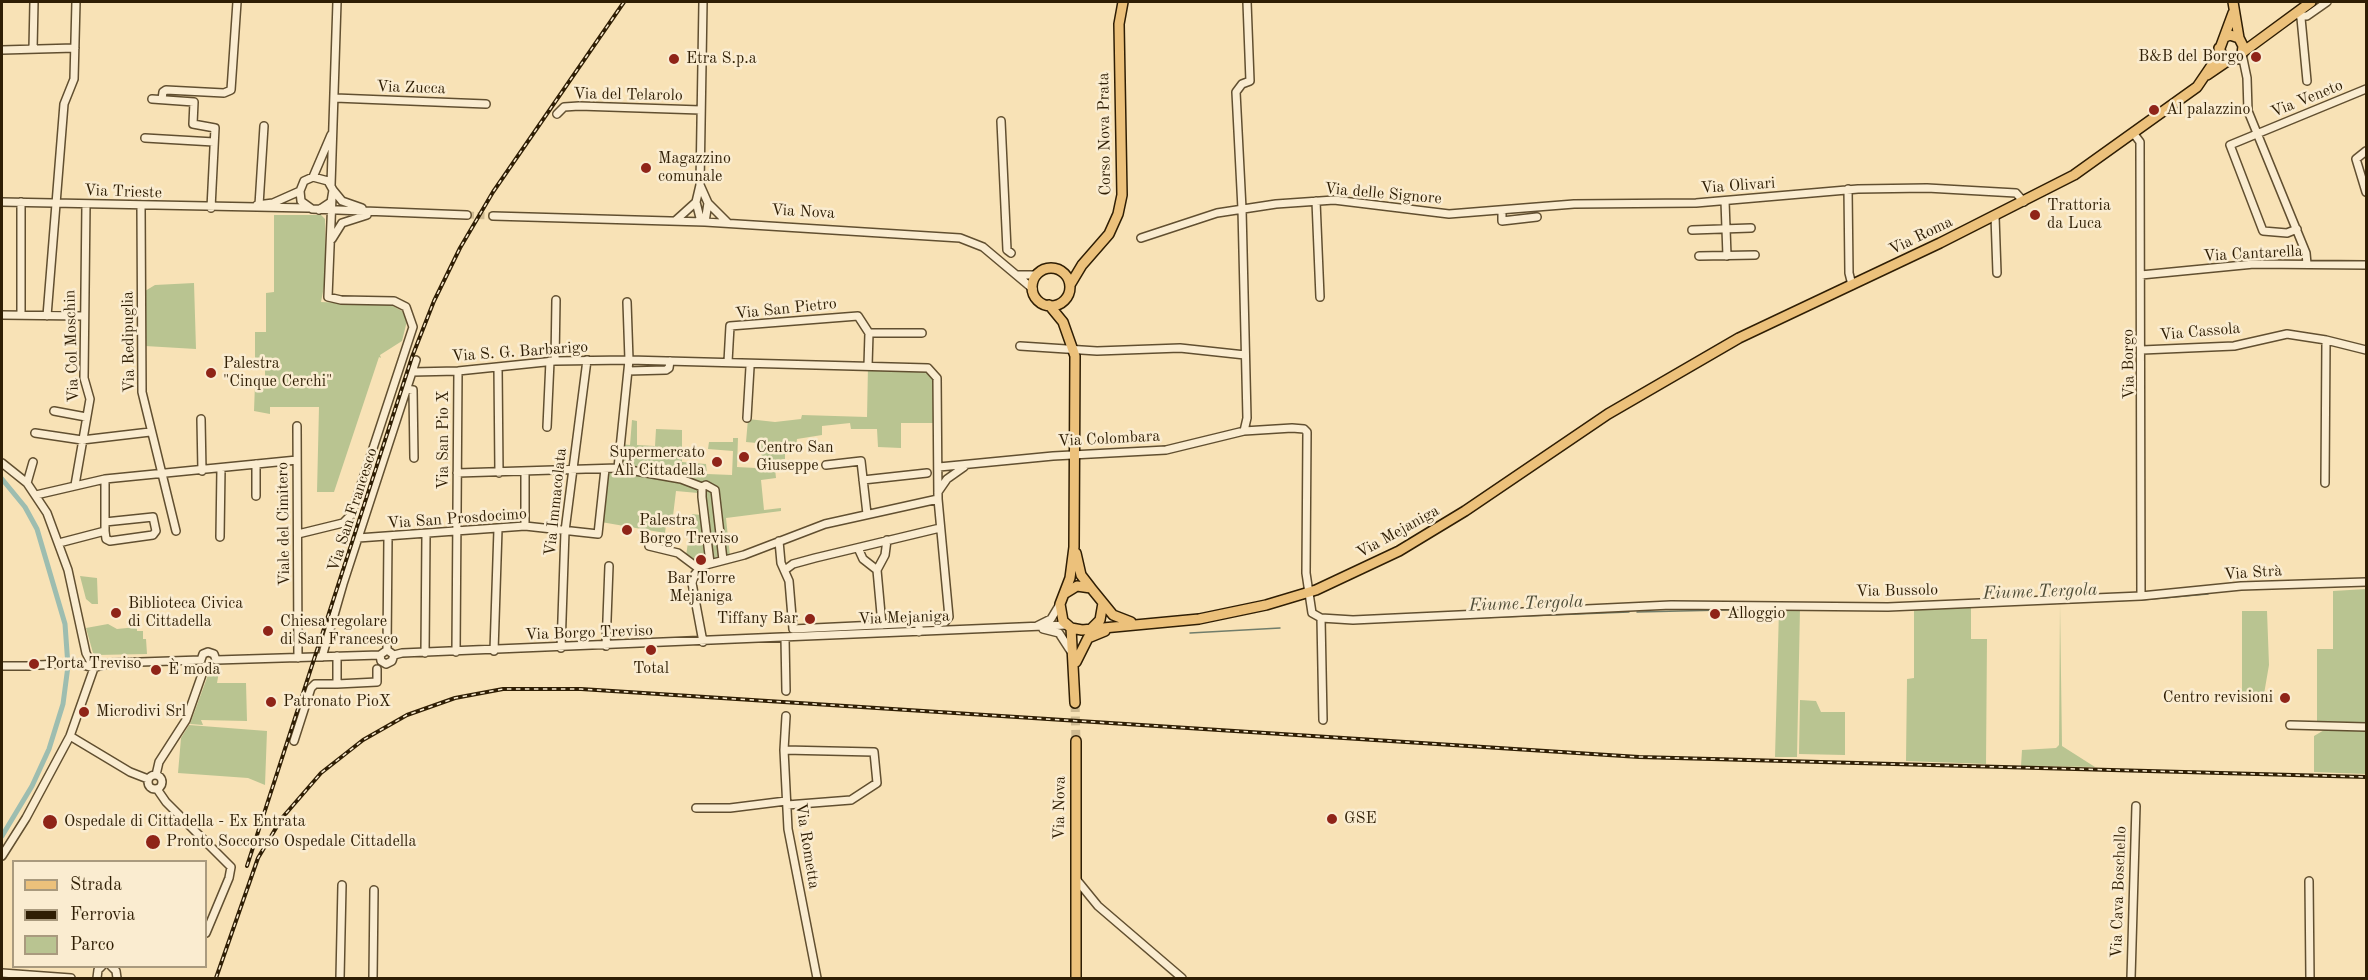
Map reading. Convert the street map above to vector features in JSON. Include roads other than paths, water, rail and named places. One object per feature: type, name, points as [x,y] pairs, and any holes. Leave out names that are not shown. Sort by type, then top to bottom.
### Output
[{"type":"main road","name":"Corso Nova Prata","points":[[1070,285],[1089,256],[1109,234],[1118,214],[1122,195],[1119,24],[1123,2]]},
{"type":"main road","points":[[2233,2],[2233,13],[2242,53]]},
{"type":"main road","name":"Via Roma","points":[[1632,400],[1739,338],[2024,202],[2074,175],[2197,87],[2207,75],[2299,15],[2310,2]]},
{"type":"main road","points":[[2224,37],[2233,13]]},
{"type":"main road","name":"Via Roma","points":[[2207,75],[2224,37],[2230,35],[2240,40],[2262,38]]},
{"type":"main road","points":[[2218,48],[2221,55],[2230,60]]},
{"type":"main road","name":"Corso Nova Prata","points":[[1062,271],[1089,256]]},
{"type":"main road","points":[[1033,289],[1037,275],[1051,268],[1062,271],[1070,285]]},
{"type":"main road","name":"Via Nova","points":[[1066,330],[1064,300],[1070,285]]},
{"type":"main road","name":"Via Nova","points":[[1033,289],[1037,298],[1049,305],[1066,330],[1074,349],[1074,547],[1064,594]]},
{"type":"main road","points":[[1049,305],[1064,300]]},
{"type":"main road","name":"Via Mejaniga","points":[[1069,626],[1089,629],[1151,624],[1233,612],[1309,593],[1400,551],[1465,511],[1632,400]]},
{"type":"main road","name":"Via Nova","points":[[1074,547],[1082,575],[1091,588]]},
{"type":"main road","points":[[1064,594],[1077,586],[1091,588]]},
{"type":"main road","name":"Via Mejaniga","points":[[1091,588],[1118,619],[1151,624]]},
{"type":"main road","name":"Via Mejaniga","points":[[1060,604],[1064,594]]},
{"type":"main road","points":[[1075,703],[1074,673],[1079,644],[1089,629],[1100,620],[1104,603]]},
{"type":"main road","points":[[1060,604],[1060,615],[1069,626],[1075,662]]},
{"type":"main road","name":"Via Mejaniga","points":[[1075,662],[1091,635],[1138,625]]},
{"type":"main road","name":"Via Nova","points":[[1076,741],[1076,978]]},
{"type":"street","points":[[33,49],[34,2]]},
{"type":"street","points":[[47,316],[54,203],[64,105],[74,79],[76,2]]},
{"type":"street","points":[[162,99],[163,92],[166,90],[224,93],[231,90],[237,2]]},
{"type":"street","points":[[298,534],[343,523],[351,515],[413,327],[406,307],[394,301],[341,300],[328,297],[337,2]]},
{"type":"street","name":"Via del Telarolo","points":[[700,185],[703,2]]},
{"type":"street","points":[[1244,431],[1247,418],[1242,209],[1236,92],[1242,84],[1250,81],[1247,2]]},
{"type":"street","points":[[2307,81],[2299,15],[2327,2]]},
{"type":"street","points":[[2,50],[75,48]]},
{"type":"street","points":[[2242,53],[2247,78],[2248,111],[2297,229],[2307,264]]},
{"type":"street","points":[[2230,60],[2244,71]]},
{"type":"street","name":"Via Veneto","points":[[2297,229],[2267,233],[2261,226],[2230,145],[2367,89]]},
{"type":"street","name":"Via Zucca","points":[[335,98],[486,104]]},
{"type":"street","points":[[152,99],[194,102],[193,124],[214,128],[211,208]]},
{"type":"street","name":"Via del Telarolo","points":[[557,114],[564,107],[579,106],[701,110]]},
{"type":"street","points":[[1001,121],[1007,250],[1011,253]]},
{"type":"street","points":[[259,205],[264,126]]},
{"type":"street","points":[[313,177],[333,127]]},
{"type":"street","name":"Via Borgo","points":[[2134,134],[2140,142],[2141,596]]},
{"type":"street","points":[[145,138],[214,142]]},
{"type":"street","points":[[2367,151],[2356,159],[2358,172],[2367,192]]},
{"type":"street","points":[[330,244],[327,217],[301,201],[300,191],[304,182],[313,177],[323,178],[342,201],[354,207],[385,212],[467,215]]},
{"type":"street","points":[[700,185],[696,202],[703,222]]},
{"type":"street","points":[[700,185],[708,203],[728,223]]},
{"type":"street","name":"Via Olivari","points":[[1449,214],[1574,204],[1725,201],[1848,189],[1927,188],[2016,193],[2024,202]]},
{"type":"street","points":[[1848,189],[1848,273],[1852,285]]},
{"type":"street","name":"Via Trieste","points":[[243,209],[273,202],[300,191]]},
{"type":"street","points":[[315,209],[328,205],[332,191]]},
{"type":"street","name":"Via delle Signore","points":[[1141,238],[1207,216],[1242,209],[1316,201],[1334,200],[1449,214]]},
{"type":"street","points":[[1316,201],[1320,297]]},
{"type":"street","points":[[1725,201],[1727,256]]},
{"type":"street","name":"Via Trieste","points":[[2,202],[385,212]]},
{"type":"street","points":[[21,202],[21,315]]},
{"type":"street","points":[[675,221],[696,202]]},
{"type":"street","points":[[703,222],[708,203]]},
{"type":"street","name":"Via Col Moschin","points":[[75,485],[90,399],[84,378],[86,204]]},
{"type":"street","name":"Via Redipuglia","points":[[141,206],[141,393],[176,531]]},
{"type":"street","points":[[1502,210],[1502,221],[1537,217]]},
{"type":"street","points":[[330,244],[342,223],[354,217],[385,212]]},
{"type":"street","name":"Via Nova","points":[[493,216],[728,223],[960,238],[983,247],[1033,289]]},
{"type":"street","points":[[1995,216],[1997,273]]},
{"type":"street","points":[[1692,230],[1751,228]]},
{"type":"street","points":[[1699,256],[1755,255]]},
{"type":"street","name":"Via Cantarella","points":[[2141,275],[2254,264],[2367,265]]},
{"type":"street","points":[[1017,275],[1037,275]]},
{"type":"street","points":[[547,427],[556,300]]},
{"type":"street","points":[[618,468],[629,360],[627,302]]},
{"type":"street","points":[[2,315],[83,316]]},
{"type":"street","name":"Via San Pietro","points":[[728,362],[730,326],[858,316],[869,333]]},
{"type":"street","points":[[868,366],[869,333],[922,333]]},
{"type":"street","name":"Via Cassola","points":[[2142,350],[2234,346],[2286,334],[2326,340],[2367,350]]},
{"type":"street","points":[[2325,483],[2326,340]]},
{"type":"street","points":[[1020,346],[1074,349],[1180,348],[1245,356]]},
{"type":"street","points":[[412,372],[416,360]]},
{"type":"street","name":"Via Immacolata","points":[[561,648],[565,531],[587,360]]},
{"type":"street","points":[[629,360],[928,368],[934,372],[937,378],[938,496],[947,621],[794,628],[789,581],[781,563],[779,541]]},
{"type":"street","name":"Via S. G. Barbarigo","points":[[412,372],[458,371],[553,361],[629,360]]},
{"type":"street","points":[[628,371],[666,370],[669,368],[670,361]]},
{"type":"street","points":[[498,367],[499,473]]},
{"type":"street","points":[[747,418],[750,367]]},
{"type":"street","name":"Via San Pio X","points":[[456,652],[458,371]]},
{"type":"street","name":"Via San Francesco","points":[[322,657],[412,372]]},
{"type":"street","points":[[406,389],[413,390],[414,458]]},
{"type":"street","points":[[54,411],[86,417]]},
{"type":"street","points":[[201,419],[202,471]]},
{"type":"street","name":"Viale del Cimitero","points":[[297,426],[298,658]]},
{"type":"street","name":"Via Colombara","points":[[939,467],[1075,455],[1166,450],[1244,431],[1304,429],[1307,432],[1306,573],[1309,593]]},
{"type":"street","points":[[35,433],[82,440],[150,432]]},
{"type":"street","points":[[36,495],[105,479],[297,460]]},
{"type":"street","points":[[826,465],[861,461],[867,514]]},
{"type":"street","points":[[27,483],[33,462]]},
{"type":"street","points":[[2,463],[27,483],[36,495],[59,543],[88,655],[94,668],[70,736],[26,818],[2,855]]},
{"type":"street","points":[[256,464],[256,496]]},
{"type":"street","name":"Via Colombara","points":[[938,496],[959,468],[974,464]]},
{"type":"street","points":[[220,537],[221,468]]},
{"type":"street","name":"Via San Prosdocimo","points":[[358,538],[426,535],[525,526],[598,534],[605,468]]},
{"type":"street","points":[[457,473],[618,468],[681,479],[702,487],[710,486],[715,490],[723,560]]},
{"type":"street","points":[[525,472],[525,526]]},
{"type":"street","points":[[863,480],[927,474]]},
{"type":"street","points":[[105,479],[105,522],[105,531],[106,539],[110,541],[153,535],[156,531],[153,517],[105,522]]},
{"type":"street","points":[[702,487],[710,563]]},
{"type":"street","points":[[703,642],[692,583],[698,568],[744,555],[825,524],[938,496]]},
{"type":"street","points":[[785,570],[793,564],[940,528]]},
{"type":"street","points":[[494,651],[498,529]]},
{"type":"street","points":[[59,543],[105,531]]},
{"type":"street","points":[[425,653],[426,535]]},
{"type":"street","points":[[387,650],[388,537]]},
{"type":"street","points":[[882,625],[877,570],[885,555],[887,540]]},
{"type":"street","points":[[649,546],[678,554],[698,568]]},
{"type":"street","points":[[858,548],[863,559],[877,570]]},
{"type":"street","points":[[606,646],[609,566]]},
{"type":"street","name":"Via Strà","points":[[2141,596],[2241,586],[2367,582]]},
{"type":"street","points":[[1309,593],[1312,613],[1321,618],[1323,720]]},
{"type":"street","name":"Via Bussolo","points":[[1321,618],[1353,620],[1654,607],[1888,607],[2141,596]]},
{"type":"street","name":"Via Mejaniga","points":[[1024,629],[1051,619],[1060,604]]},
{"type":"street","points":[[919,623],[920,632]]},
{"type":"street","name":"Via Mejaniga","points":[[786,638],[1069,626]]},
{"type":"street","points":[[814,627],[815,636]]},
{"type":"street","name":"Via Mejaniga","points":[[1040,628],[1062,636],[1068,643],[1075,662]]},
{"type":"street","points":[[786,638],[786,691]]},
{"type":"street","name":"Via Borgo Treviso","points":[[216,660],[380,655],[381,661],[387,664],[392,661],[394,655],[786,638]]},
{"type":"street","points":[[380,655],[387,650]]},
{"type":"street","points":[[387,650],[394,655]]},
{"type":"street","name":"Via Borgo Treviso","points":[[203,663],[203,654],[208,652],[214,654],[216,660]]},
{"type":"street","points":[[39,665],[82,662],[88,655]]},
{"type":"street","name":"Via Borgo Treviso","points":[[88,655],[109,663]]},
{"type":"street","points":[[337,656],[337,684]]},
{"type":"street","name":"Via Borgo Treviso","points":[[94,668],[109,663],[203,663],[213,665],[216,660]]},
{"type":"street","points":[[76,663],[94,668]]},
{"type":"street","points":[[157,789],[162,783],[156,775],[159,762],[186,720],[203,663]]},
{"type":"street","points":[[2,666],[30,666]]},
{"type":"street","points":[[294,741],[311,687],[315,684],[377,682],[377,669]]},
{"type":"street","name":"Via Rometta","points":[[786,716],[784,750],[788,829],[817,978]]},
{"type":"street","points":[[2290,725],[2364,727]]},
{"type":"street","points":[[70,736],[130,772],[148,779],[156,775]]},
{"type":"street","points":[[696,808],[851,800],[877,783],[874,752],[784,750]]},
{"type":"street","points":[[148,779],[149,787],[157,789],[166,802],[231,867],[229,878],[207,931]]},
{"type":"street","name":"Via Cava Boschello","points":[[2131,978],[2136,806]]},
{"type":"street","points":[[1075,876],[1098,906],[1182,978]]},
{"type":"street","points":[[2310,881],[2310,978]]},
{"type":"street","points":[[340,978],[342,885]]},
{"type":"street","points":[[373,978],[374,890]]},
{"type":"street","points":[[2,973],[18,976],[71,978]]},
{"type":"street","points":[[90,978],[97,976]]},
{"type":"waterway","points":[[2,479],[25,507],[37,529],[65,624],[68,666],[63,704],[49,749],[32,786],[2,836]]},
{"type":"waterway","name":"Fiume Tergola","points":[[2141,600],[2208,594]]},
{"type":"waterway","name":"Fiume Tergola","points":[[2039,604],[2134,600]]},
{"type":"waterway","name":"Fiume Tergola","points":[[1946,608],[1987,606]]},
{"type":"waterway","name":"Fiume Tergola","points":[[1637,612],[1767,609]]},
{"type":"waterway","name":"Fiume Tergola","points":[[1424,620],[1629,612]]},
{"type":"waterway","name":"Fiume Tergola","points":[[1190,633],[1280,628]]},
{"type":"tunnel","points":[[467,215],[493,216]]},
{"type":"tunnel","points":[[1075,703],[1076,741]]},
{"type":"railway","points":[[247,866],[412,357],[434,301],[460,248],[493,192],[624,2]]},
{"type":"railway","points":[[216,978],[258,858],[282,818],[321,773],[363,740],[407,715],[455,698],[503,689],[581,689],[1639,757],[2366,777]]},
{"type":"place","name":"B&B del Borgo","points":[[2256,57]]},
{"type":"place","name":"Etra S.p.a","points":[[674,59]]},
{"type":"place","name":"Al palazzino","points":[[2154,110]]},
{"type":"place","name":"Magazzino comunale","points":[[646,168]]},
{"type":"place","name":"Trattoria da Luca","points":[[2035,215]]},
{"type":"place","name":"Palestra \"Cinque Cerchi\"","points":[[211,373]]},
{"type":"place","name":"Centro San Giuseppe","points":[[744,457]]},
{"type":"place","name":"Supermercato Alì Cittadella","points":[[717,462]]},
{"type":"place","name":"Palestra Borgo Treviso","points":[[627,530]]},
{"type":"place","name":"Bar Torre Mejaniga","points":[[701,560]]},
{"type":"place","name":"Biblioteca Civica di Cittadella","points":[[116,613]]},
{"type":"place","name":"Alloggio","points":[[1715,614]]},
{"type":"place","name":"Tiffany Bar","points":[[810,619]]},
{"type":"place","name":"Chiesa regolare di San Francesco","points":[[268,631]]},
{"type":"place","name":"Total","points":[[651,650]]},
{"type":"place","name":"Porta Treviso","points":[[34,664]]},
{"type":"place","name":"È moda","points":[[156,670]]},
{"type":"place","name":"Centro revisioni","points":[[2285,698]]},
{"type":"place","name":"Patronato PioX","points":[[271,702]]},
{"type":"place","name":"Microdivi Srl","points":[[84,712]]},
{"type":"place","name":"GSE","points":[[1332,819]]},
{"type":"place","name":"Ospedale di Cittadella - Ex Entrata","points":[[50,822]]},
{"type":"place","name":"Pronto Soccorso Ospedale Cittadella","points":[[153,842]]}]
